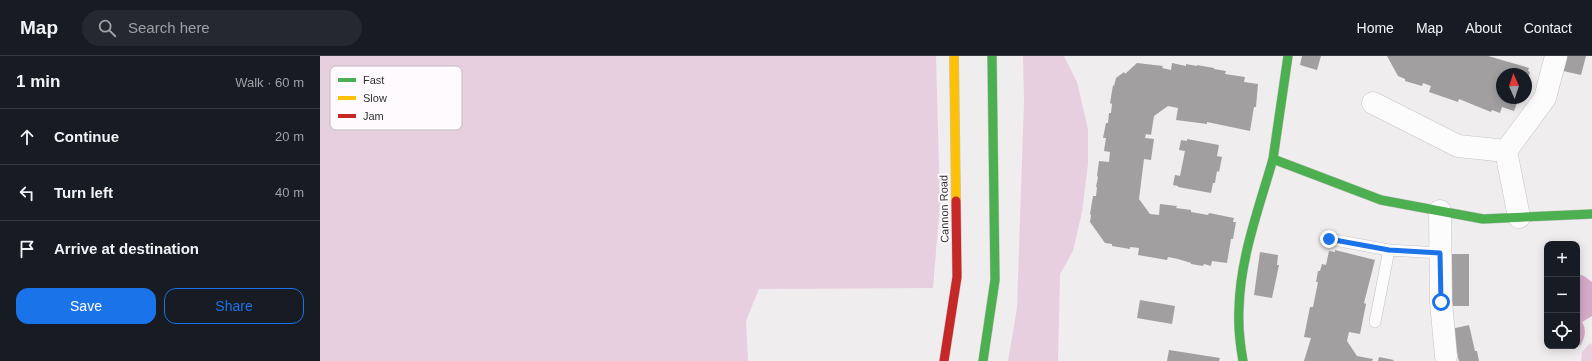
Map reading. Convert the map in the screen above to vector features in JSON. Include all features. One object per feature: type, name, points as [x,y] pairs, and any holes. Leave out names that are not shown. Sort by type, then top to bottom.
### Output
[{"type":"street","name":"Cannon Road","points":[[944,361],[957,277],[954,56]]},
{"type":"street","points":[[983,361],[995,280],[992,56]]},
{"type":"street","points":[[1243,361],[1239,343],[1238,311],[1242,268],[1273,159],[1288,56]]},
{"type":"street","points":[[1519,217],[1506,152],[1545,98],[1556,56]]},
{"type":"street","points":[[1373,103],[1458,146],[1506,152]]},
{"type":"street","points":[[1273,159],[1381,200],[1483,219],[1592,214]]},
{"type":"street","points":[[1440,210],[1441,302],[1446,356]]},
{"type":"lane","points":[[1329,239],[1389,250],[1440,253]]},
{"type":"lane","points":[[1375,322],[1389,250]]},
{"type":"shaded area","points":[[320,56],[936,56],[940,203],[933,288],[759,289],[746,321],[748,361],[320,361]]},
{"type":"shaded area","points":[[1023,56],[1064,56],[1077,82],[1088,129],[1088,164],[1082,212],[1073,251],[1060,274],[1058,361],[1008,361],[1017,308],[1024,101]]},
{"type":"shaded area","points":[[1580,275],[1592,282],[1592,316],[1582,322],[1585,334],[1580,346]]},
{"type":"shaded area","points":[[1590,343],[1592,345],[1592,361],[1581,361],[1582,352]]},
{"type":"building","points":[[1302,56],[1321,56],[1317,70],[1300,65]]},
{"type":"building","points":[[1387,56],[1488,56],[1529,68],[1496,68],[1496,104],[1517,104],[1514,111],[1502,107],[1500,113],[1492,110],[1491,112],[1459,99],[1458,102],[1429,92],[1431,86],[1423,83],[1422,86],[1405,81],[1405,79],[1398,76]]},
{"type":"building","points":[[1567,56],[1586,56],[1581,75],[1563,71]]},
{"type":"building","points":[[1137,63],[1163,66],[1162,68],[1171,70],[1172,63],[1186,66],[1186,64],[1197,65],[1226,71],[1225,74],[1245,77],[1244,82],[1258,84],[1256,107],[1254,107],[1250,131],[1207,122],[1207,124],[1176,120],[1178,108],[1168,106],[1154,116],[1151,135],[1146,134],[1145,138],[1154,139],[1151,160],[1144,159],[1139,199],[1150,214],[1159,215],[1160,204],[1177,206],[1176,208],[1191,210],[1191,212],[1208,215],[1209,213],[1234,218],[1233,222],[1236,222],[1233,239],[1231,239],[1227,263],[1212,261],[1211,266],[1204,264],[1203,266],[1168,257],[1167,260],[1138,255],[1139,248],[1130,247],[1130,249],[1112,246],[1112,244],[1105,243],[1090,222],[1093,196],[1096,196],[1099,161],[1109,162],[1110,152],[1104,151],[1106,138],[1103,138],[1106,123],[1108,123],[1109,113],[1111,113],[1112,104],[1110,103],[1113,85],[1114,86],[1116,78],[1124,72],[1125,74]]},
{"type":"building","points":[[1187,139],[1219,145],[1217,156],[1222,157],[1219,172],[1217,171],[1215,183],[1213,183],[1211,193],[1173,185],[1175,175],[1180,176],[1185,151],[1179,150],[1181,140],[1187,141]]},
{"type":"building","points":[[1335,250],[1375,260],[1364,303],[1366,304],[1360,334],[1349,332],[1347,341],[1357,356],[1373,359],[1372,361],[1304,361],[1311,338],[1304,337],[1310,307],[1313,307],[1318,282],[1316,282],[1318,271],[1320,271],[1322,264],[1326,265],[1329,251],[1335,252]]},
{"type":"building","points":[[1260,252],[1278,255],[1277,265],[1279,265],[1272,298],[1254,295]]},
{"type":"building","points":[[1451,254],[1469,254],[1469,306],[1451,306]]},
{"type":"building","points":[[1140,300],[1175,306],[1172,324],[1137,318]]},
{"type":"building","points":[[1469,325],[1479,361],[1459,361],[1451,329]]},
{"type":"building","points":[[1169,350],[1220,358],[1219,361],[1167,361]]},
{"type":"building","points":[[1379,357],[1394,360],[1378,361]]},
{"type":"traffic: fast","points":[[983,361],[995,280],[992,56]]},
{"type":"traffic: fast","points":[[1288,56],[1273,159],[1381,200],[1483,219],[1592,214]]},
{"type":"traffic: fast","points":[[1243,361],[1239,315],[1240,290],[1251,233],[1273,159]]},
{"type":"traffic: slow","points":[[954,56],[956,201]]},
{"type":"traffic: jam","points":[[944,361],[957,277],[956,201]]},
{"type":"route","points":[[1329,239],[1389,250],[1440,253],[1441,302]]}]
